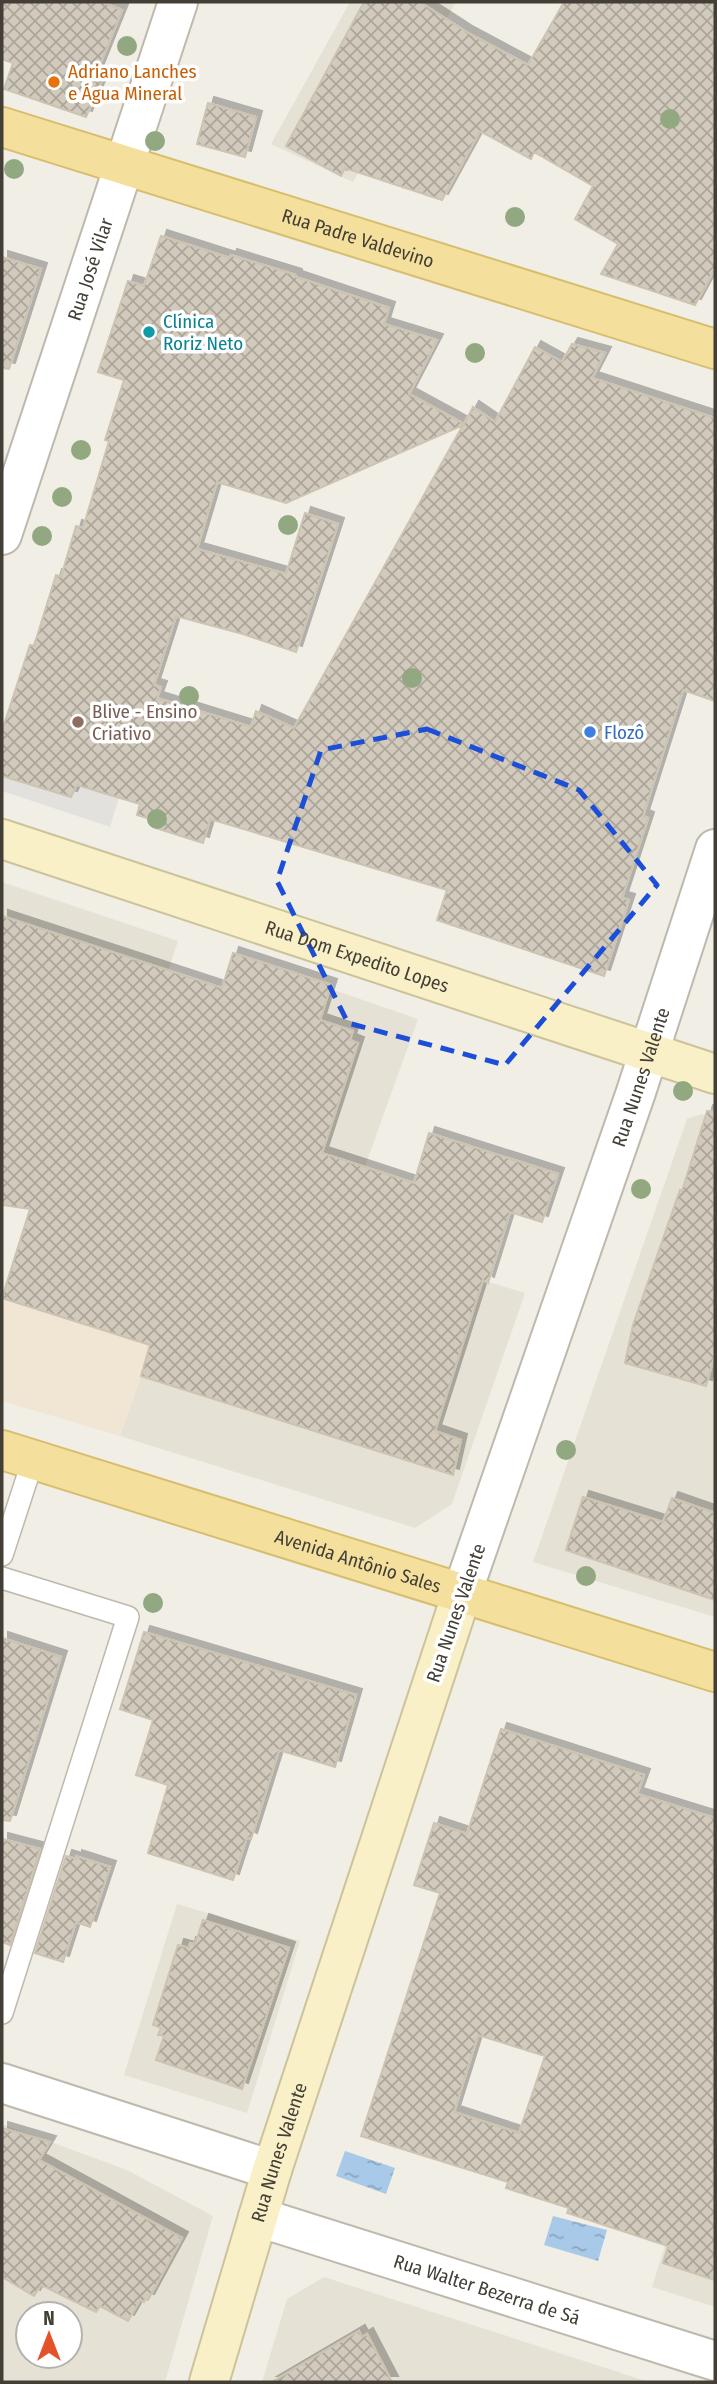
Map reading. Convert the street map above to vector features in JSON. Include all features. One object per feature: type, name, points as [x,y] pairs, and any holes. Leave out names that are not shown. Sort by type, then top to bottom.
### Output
[{"type":"main road","name":"Rua Padre Valdevino","points":[[2,127],[715,349]]},
{"type":"main road","name":"Avenida Antônio Sales","points":[[17,1455],[715,1672]]},
{"type":"street","name":"Rua José Vilar","points":[[2,535],[177,2]]},
{"type":"street","name":"Rua Dom Expedito Lopes","points":[[2,839],[715,1074]]},
{"type":"street","name":"Rua Nunes Valente","points":[[209,2382],[272,2170],[462,1593],[649,1052],[715,849]]},
{"type":"street","points":[[2,2083],[272,2170]]},
{"type":"street","name":"Rua Walter Bezerra de Sá","points":[[258,2217],[715,2361]]},
{"type":"lane","points":[[2,1555],[17,1455]]},
{"type":"lane","points":[[2,1578],[128,1617],[2,2012]]},
{"type":"highlighted area","points":[[427,729],[579,790],[657,885],[505,1065],[348,1023],[277,881],[321,750]]},
{"type":"shaded area","points":[[350,2],[456,2],[353,182],[271,144]]},
{"type":"shaded area","points":[[2,752],[121,791],[110,827],[2,791]]},
{"type":"shaded area","points":[[2,882],[178,941],[113,1134],[41,1187],[2,1174]]},
{"type":"shaded area","points":[[267,967],[418,1019],[340,1236],[525,1293],[452,1504],[415,1528],[120,1436],[205,1195]]},
{"type":"shaded area","points":[[701,1114],[715,1119],[715,1617],[533,1562],[687,1119]]},
{"type":"shaded area","points":[[45,1175],[196,1219],[120,1436],[2,1401],[2,1307]]},
{"type":"shaded area","points":[[177,1904],[300,1941],[247,2113],[124,2075]]},
{"type":"shaded area","points":[[715,2083],[715,2307],[652,2287]]},
{"type":"shaded area","points":[[2,2124],[127,2170],[213,2216],[165,2382],[2,2382]]},
{"type":"shaded area","points":[[324,2277],[649,2382],[262,2382],[287,2299]]},
{"type":"water","points":[[345,2151],[395,2168],[386,2194],[336,2176]]},
{"type":"water","points":[[553,2216],[607,2230],[598,2261],[544,2245]]},
{"type":"building","points":[[2,2],[102,2],[122,10],[97,72],[104,75],[86,117],[4,89],[13,63],[2,59]]},
{"type":"building","points":[[364,2],[420,2],[468,33],[528,65],[564,2],[715,2],[715,268],[695,305],[601,274],[618,244],[575,219],[593,186],[534,152],[531,159],[480,131],[442,200],[345,168],[341,176],[286,146]]},
{"type":"building","points":[[208,103],[256,117],[245,157],[197,144]]},
{"type":"building","points":[[161,236],[296,275],[389,308],[384,324],[437,340],[409,394],[464,424],[473,407],[495,422],[535,347],[562,362],[572,344],[605,353],[592,378],[715,418],[715,701],[683,690],[643,816],[648,818],[622,898],[629,900],[604,976],[437,920],[447,890],[210,819],[203,843],[156,828],[158,821],[137,815],[140,804],[77,785],[71,797],[2,776],[2,731],[30,645],[34,646],[56,575],[61,577],[76,526],[83,528],[109,441],[105,440],[124,380],[98,372],[128,281],[144,286]],"holes":[[[463,425],[294,728],[256,711],[251,727],[157,698],[161,687],[154,685],[176,616],[296,652],[338,524],[305,513],[286,574],[197,549],[217,482],[286,503]]]},
{"type":"building","points":[[2,257],[41,269],[9,369],[2,368]]},
{"type":"building","points":[[2,916],[222,988],[233,953],[331,985],[320,1020],[353,1031],[350,1040],[358,1043],[322,1153],[414,1183],[429,1133],[558,1174],[542,1222],[510,1212],[488,1283],[483,1280],[435,1431],[461,1440],[453,1475],[141,1376],[150,1345],[2,1298],[30,1209],[2,1205]]},
{"type":"building","points":[[707,1111],[715,1112],[715,1354],[706,1386],[625,1363],[633,1325],[680,1190],[682,1191]]},
{"type":"building","points":[[583,1497],[663,1522],[672,1498],[715,1513],[715,1600],[566,1550]]},
{"type":"building","points":[[144,1632],[356,1695],[335,1767],[279,1750],[251,1839],[247,1837],[233,1880],[148,1853],[168,1785],[136,1775],[153,1720],[120,1709]]},
{"type":"building","points":[[2,1638],[61,1657],[10,1821],[2,1820]]},
{"type":"building","points":[[501,1729],[644,1775],[637,1794],[715,1818],[715,2280],[663,2263],[668,2246],[567,2213],[569,2208],[506,2188],[508,2182],[361,2136],[440,1893],[414,1885],[434,1823],[467,1834]],"holes":[[[478,2035],[545,2056],[519,2133],[454,2112]]]},
{"type":"building","points":[[2,1839],[40,1849],[10,1945],[2,1942]]},
{"type":"building","points":[[66,1856],[76,1859],[76,1856],[110,1867],[90,1927],[76,1922],[63,1962],[35,1953]]},
{"type":"building","points":[[203,1920],[289,1948],[242,2089],[156,2060],[164,2036],[158,2035],[161,2028],[153,2025],[178,1945],[189,1948],[190,1943],[195,1944]]},
{"type":"building","points":[[2,2128],[50,2142],[39,2160],[182,2238],[148,2300],[140,2300],[128,2321],[100,2306],[96,2312],[84,2306],[84,2300],[72,2300],[41,2285],[34,2296],[2,2277]]},
{"type":"building","points":[[359,2331],[362,2337],[367,2334],[392,2382],[272,2382]]},
{"type":"place","name":"Adriano Lanches e Água Mineral","points":[[54,82]]},
{"type":"place","name":"Clínica Roriz Neto","points":[[149,332]]},
{"type":"place","name":"Blive - Ensino Criativo","points":[[78,722]]},
{"type":"place","name":"Flozô","points":[[590,732]]}]
